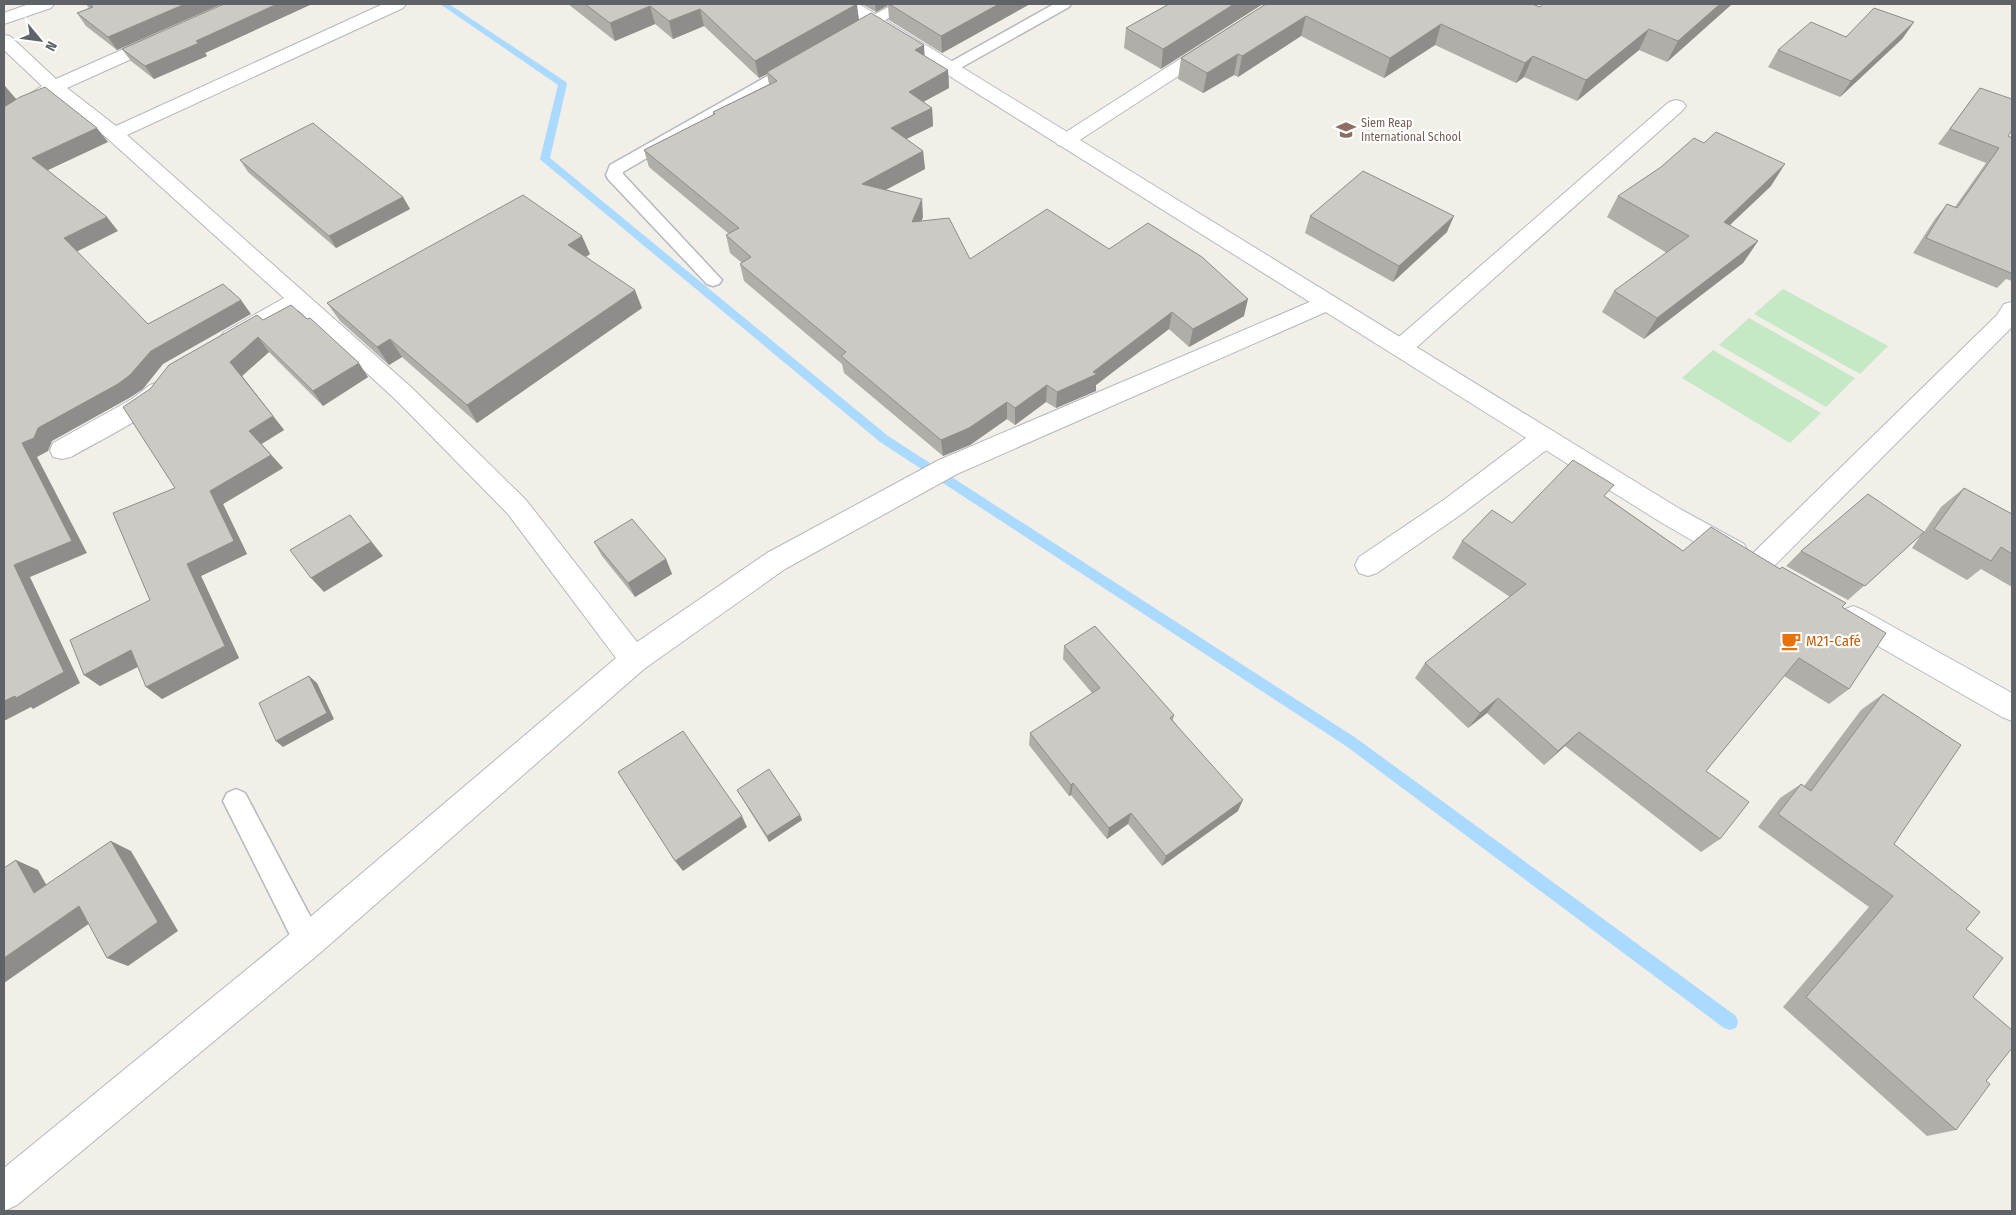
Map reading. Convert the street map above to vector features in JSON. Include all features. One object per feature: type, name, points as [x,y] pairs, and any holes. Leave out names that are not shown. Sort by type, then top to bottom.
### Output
[{"type":"street","points":[[4,20],[45,4]]},
{"type":"street","points":[[114,134],[397,4]]},
{"type":"street","points":[[847,4],[1544,438],[1671,516],[1767,570],[2010,319]]},
{"type":"street","points":[[4,118],[54,87],[178,32]]},
{"type":"street","points":[[1065,141],[1229,35]]},
{"type":"street","points":[[4,40],[54,87],[114,134],[404,394],[517,507],[634,660]]},
{"type":"street","points":[[1401,348],[1676,106]]},
{"type":"street","points":[[214,348],[300,299]]},
{"type":"street","points":[[4,1192],[308,941],[634,660],[776,561],[948,468],[1327,303]]},
{"type":"street","points":[[62,450],[141,405],[153,396],[172,372]]},
{"type":"street","points":[[1368,565],[1454,506],[1544,438]]},
{"type":"street","points":[[1836,609],[2012,708]]},
{"type":"lane","points":[[840,39],[904,4]]},
{"type":"lane","points":[[950,68],[1064,4]]},
{"type":"lane","points":[[713,280],[614,175],[616,169],[805,59]]},
{"type":"lane","points":[[236,801],[308,941]]},
{"type":"green space","points":[[1783,289],[1888,346],[1860,374],[1754,314]]},
{"type":"green space","points":[[1749,318],[1855,378],[1826,407],[1719,345]]},
{"type":"green space","points":[[1713,350],[1821,413],[1790,443],[1682,378]]},
{"type":"building","points":[[89,4],[185,4],[108,37],[77,13],[93,7]]},
{"type":"building","points":[[224,4],[277,4],[196,41],[199,43],[145,66],[122,49]]},
{"type":"building","points":[[585,4],[857,4],[755,61],[700,9],[669,21],[650,6],[610,23]]},
{"type":"building","points":[[889,4],[999,4],[941,36]]},
{"type":"building","points":[[1169,4],[1234,4],[1163,49],[1126,28]]},
{"type":"building","points":[[1266,4],[1532,4],[1540,7],[1543,4],[1720,4],[1678,41],[1649,29],[1586,80],[1533,56],[1525,63],[1441,24],[1390,58],[1306,16],[1242,56],[1238,54],[1207,73],[1181,58]]},
{"type":"building","points":[[1874,8],[1914,22],[1851,81],[1778,50],[1811,22],[1846,37]]},
{"type":"building","points":[[871,13],[924,45],[915,50],[948,70],[909,92],[932,108],[891,128],[923,151],[862,184],[922,199],[912,222],[949,218],[970,259],[1047,209],[1109,249],[1148,223],[1202,257],[1248,299],[1193,329],[1172,312],[1093,372],[1097,374],[1057,392],[1047,385],[1015,408],[1007,402],[969,428],[941,440],[841,356],[846,352],[740,264],[751,257],[726,235],[739,228],[644,150],[715,114],[713,112],[777,81],[767,72]]},
{"type":"building","points":[[45,87],[97,128],[32,158],[107,217],[64,238],[148,324],[223,284],[241,300],[151,351],[130,375],[118,384],[38,428],[34,438],[22,443],[72,541],[14,565],[64,672],[16,698],[15,696],[4,701],[4,107],[20,97]]},
{"type":"building","points":[[1980,88],[2012,99],[2012,130],[2008,136],[2012,138],[2011,273],[1926,238],[1947,204],[1957,208],[1999,148],[1950,129]]},
{"type":"building","points":[[313,123],[403,197],[329,236],[240,160]]},
{"type":"building","points":[[1716,132],[1785,164],[1724,222],[1758,241],[1657,318],[1614,291],[1689,236],[1618,196],[1661,167],[1694,138],[1704,143]]},
{"type":"building","points":[[1363,171],[1454,216],[1399,266],[1310,216]]},
{"type":"building","points":[[523,195],[582,236],[568,245],[635,290],[467,405],[390,339],[377,347],[327,303]]},
{"type":"building","points":[[291,305],[307,319],[310,318],[359,363],[313,391],[258,337],[230,362],[273,416],[249,431],[271,455],[210,491],[234,541],[187,564],[225,646],[146,687],[131,650],[84,675],[70,640],[150,600],[113,513],[175,488],[123,407],[150,389],[169,365],[257,315],[263,320]]},
{"type":"building","points":[[1573,460],[1614,485],[1604,496],[1683,551],[1711,527],[1780,569],[1782,567],[1846,603],[1842,607],[1886,633],[1849,689],[1799,658],[1706,771],[1749,802],[1720,839],[1579,732],[1558,751],[1498,698],[1480,713],[1425,663],[1526,584],[1462,541],[1492,510],[1512,523]]},
{"type":"building","points":[[1964,488],[2012,514],[2012,554],[2001,547],[1991,561],[1934,529]]},
{"type":"building","points":[[1868,494],[1924,532],[1865,586],[1801,551]]},
{"type":"building","points":[[350,515],[371,542],[311,578],[290,550]]},
{"type":"building","points":[[632,519],[666,559],[628,583],[594,542]]},
{"type":"building","points":[[1095,626],[1174,715],[1170,718],[1243,800],[1166,856],[1131,813],[1109,828],[1073,783],[1071,785],[1030,733],[1100,688],[1064,646]]},
{"type":"building","points":[[309,676],[327,713],[276,741],[259,703]]},
{"type":"building","points":[[1883,694],[1961,745],[1894,844],[1980,912],[1966,929],[2003,958],[1973,997],[2012,1030],[2012,1048],[1986,1081],[1990,1084],[1956,1130],[1806,997],[1893,896],[1778,814],[1801,784],[1811,791]]},
{"type":"building","points":[[683,731],[742,816],[675,861],[618,772]]},
{"type":"building","points":[[769,769],[800,815],[767,836],[737,790]]},
{"type":"building","points":[[111,841],[158,922],[107,958],[79,906],[4,958],[4,868],[16,860],[34,893]]},
{"type":"waterway","points":[[444,4],[563,84],[545,159],[884,439],[1351,742],[1730,1022]]},
{"type":"place","name":"Siem Reap International School","points":[[1346,130]]},
{"type":"place","name":"M21-Café","points":[[1791,641]]}]
